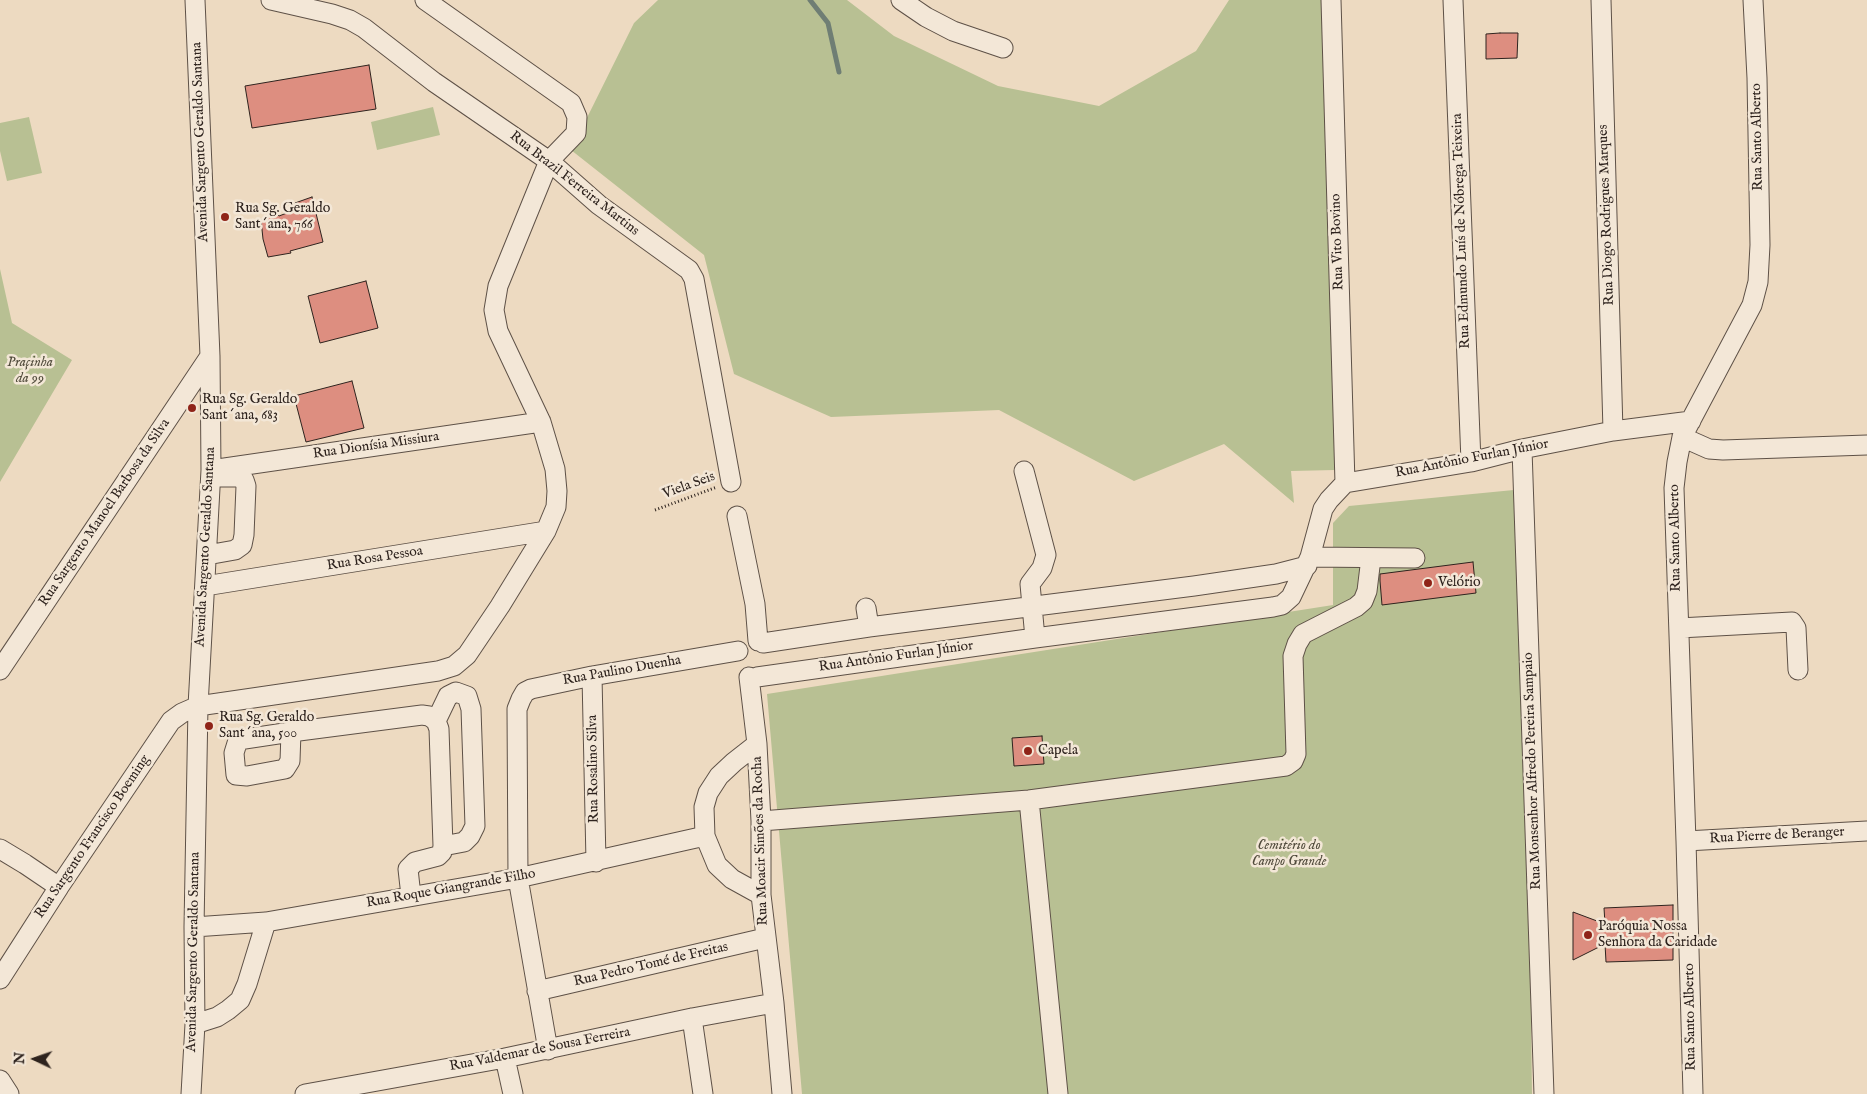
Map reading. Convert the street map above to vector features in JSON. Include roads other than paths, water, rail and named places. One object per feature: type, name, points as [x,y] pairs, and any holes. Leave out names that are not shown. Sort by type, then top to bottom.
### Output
[{"type":"street","name":"Avenida Sargento Geraldo Santana","points":[[191,1094],[195,1024],[194,927],[198,706],[211,474],[210,356],[195,0]]},
{"type":"street","name":"Rua Brazil Ferreira Martins","points":[[271,0],[332,14],[350,20],[364,28],[434,82],[549,161],[599,205],[692,274],[731,482]]},
{"type":"street","points":[[425,0],[571,103],[577,117],[576,133],[549,161]]},
{"type":"street","points":[[901,0],[926,18],[954,31],[1003,48]]},
{"type":"street","name":"Rua Vito Bovino","points":[[1331,0],[1345,483]]},
{"type":"street","name":"Rua Edmundo Luís de Nóbrega Teixeira","points":[[1453,0],[1471,462]]},
{"type":"street","name":"Rua Diogo Rodrigues Marques","points":[[1601,0],[1613,431]]},
{"type":"street","name":"Rua Santo Alberto","points":[[1693,1094],[1674,488],[1677,462],[1686,429],[1752,305],[1758,282],[1760,236],[1757,78],[1753,0]]},
{"type":"street","name":"Rua Sargento Francisco Boeming","points":[[0,979],[59,887],[171,721],[182,713],[198,706],[438,671],[454,666],[467,655],[500,606],[546,531],[556,507],[555,469],[541,422],[498,331],[494,310],[498,286],[549,161]]},
{"type":"street","name":"Rua Sargento Manoel Barbosa da Silva","points":[[0,670],[210,356]]},
{"type":"street","name":"Rua Dionísia Missiura","points":[[211,474],[541,422]]},
{"type":"street","points":[[1686,429],[1709,449],[1867,445]]},
{"type":"street","name":"Rua Antônio Furlan Júnior","points":[[753,677],[1035,638],[1274,608],[1291,597],[1308,562],[1323,509],[1345,483],[1471,462],[1522,449],[1613,431],[1686,429]]},
{"type":"street","name":"Rua Monsenhor Alfredo Pereira Sampaio","points":[[1522,449],[1544,1094]]},
{"type":"street","points":[[1024,471],[1046,555],[1042,568],[1030,584],[1035,638]]},
{"type":"street","points":[[206,555],[235,550],[242,545],[244,535],[246,486],[244,480],[238,477],[211,474]]},
{"type":"street","points":[[737,516],[761,642],[770,652],[772,662],[767,672],[753,677],[742,673],[737,666],[736,659],[738,651],[750,641],[761,642],[1032,608],[1276,574],[1308,562],[1371,558],[1415,558]]},
{"type":"street","name":"Rua Rosa Pessoa","points":[[205,586],[546,531]]},
{"type":"street","points":[[761,822],[1029,800],[1286,766],[1294,761],[1296,754],[1293,656],[1297,644],[1303,634],[1356,607],[1362,601],[1367,592],[1371,558]]},
{"type":"street","points":[[1106,598],[1111,628]]},
{"type":"street","points":[[866,608],[869,627]]},
{"type":"street","points":[[1679,628],[1792,622],[1796,628],[1798,670]]},
{"type":"street","name":"Rua Paulino Duenha","points":[[518,878],[517,709],[525,692],[531,689],[592,676],[738,651]]},
{"type":"street","name":"Rua Rosalino Silva","points":[[592,676],[596,862]]},
{"type":"street","name":"Rua Moacir Simões da Rocha","points":[[753,677],[761,822],[761,895],[774,1003],[782,1094]]},
{"type":"street","points":[[436,721],[448,696],[456,692],[467,696],[471,709],[475,826],[470,836],[464,842],[443,846]]},
{"type":"street","points":[[291,732],[422,715],[429,716],[436,721],[439,729],[443,846],[442,852],[438,856],[415,862],[410,866],[408,874],[411,896]]},
{"type":"street","points":[[757,744],[720,776],[708,793],[704,807],[705,836],[717,865],[732,879],[761,895]]},
{"type":"street","points":[[1029,800],[1058,1094]]},
{"type":"street","name":"Rua Pierre de Beranger","points":[[1686,841],[1867,831]]},
{"type":"street","name":"Rua Roque Giangrande Filho","points":[[194,927],[266,922],[518,878],[705,836]]},
{"type":"street","points":[[0,849],[59,887]]},
{"type":"street","points":[[518,878],[548,1050]]},
{"type":"street","points":[[195,1024],[216,1017],[240,1000],[247,984],[266,922]]},
{"type":"street","name":"Rua Pedro Tomé de Freitas","points":[[537,991],[765,938]]},
{"type":"street","name":"Rua Valdemar de Sousa Ferreira","points":[[305,1094],[548,1050],[692,1018],[774,1003]]},
{"type":"street","points":[[692,1018],[703,1094]]},
{"type":"street","points":[[505,1058],[513,1094]]},
{"type":"street","points":[[0,1080],[9,1094]]},
{"type":"waterway","points":[[810,0],[828,23],[839,72]]},
{"type":"place","name":"Rua Sg. Geraldo Sant´ana, 766","points":[[225,217]]},
{"type":"place","name":"Rua Sg. Geraldo Sant´ana, 683","points":[[192,408]]},
{"type":"place","name":"Velório","points":[[1428,583]]},
{"type":"place","name":"Rua Sg. Geraldo Sant´ana, 500","points":[[209,726]]},
{"type":"place","name":"Capela","points":[[1028,751]]},
{"type":"place","name":"Paróquia Nossa Senhora da Caridade","points":[[1588,935]]},
{"type":"park label","name":"Praçinha da 99","points":[[30,372]]},
{"type":"park label","name":"Cemitério do Campo Grande","points":[[1289,854]]}]
